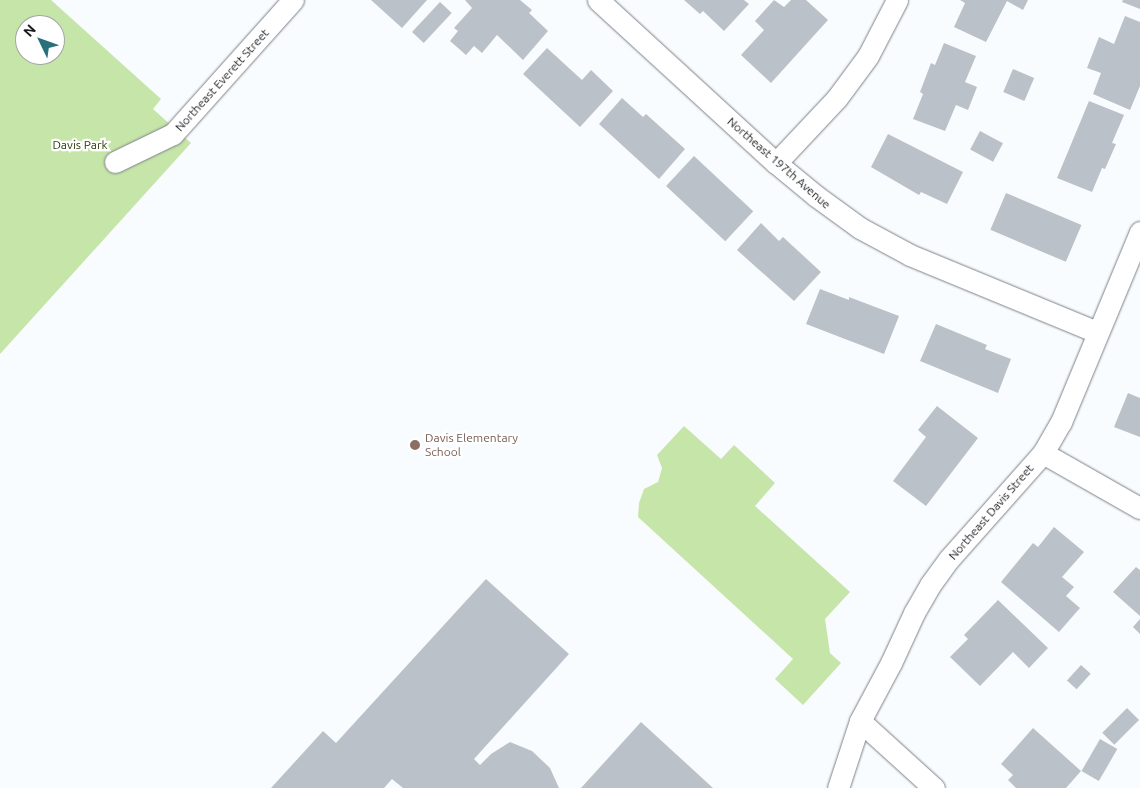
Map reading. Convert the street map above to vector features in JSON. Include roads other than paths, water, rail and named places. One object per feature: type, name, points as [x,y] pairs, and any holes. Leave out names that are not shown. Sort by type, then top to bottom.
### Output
[{"type":"street","name":"Northeast Everett Street","points":[[115,162],[173,134],[293,0]]},
{"type":"street","name":"Northeast 197th Avenue","points":[[598,0],[776,162],[816,196],[860,228],[910,255],[1097,332]]},
{"type":"street","points":[[776,162],[837,98],[868,56],[897,0]]},
{"type":"street","name":"Northeast Davis Street","points":[[838,788],[860,721],[930,585],[949,559],[1044,452],[1061,422],[1140,232]]},
{"type":"street","points":[[1044,452],[1140,508]]},
{"type":"street","points":[[860,721],[934,788]]},
{"type":"place","name":"Davis Elementary School","points":[[415,445]]},
{"type":"park label","name":"Davis Park","points":[[80,145]]}]
